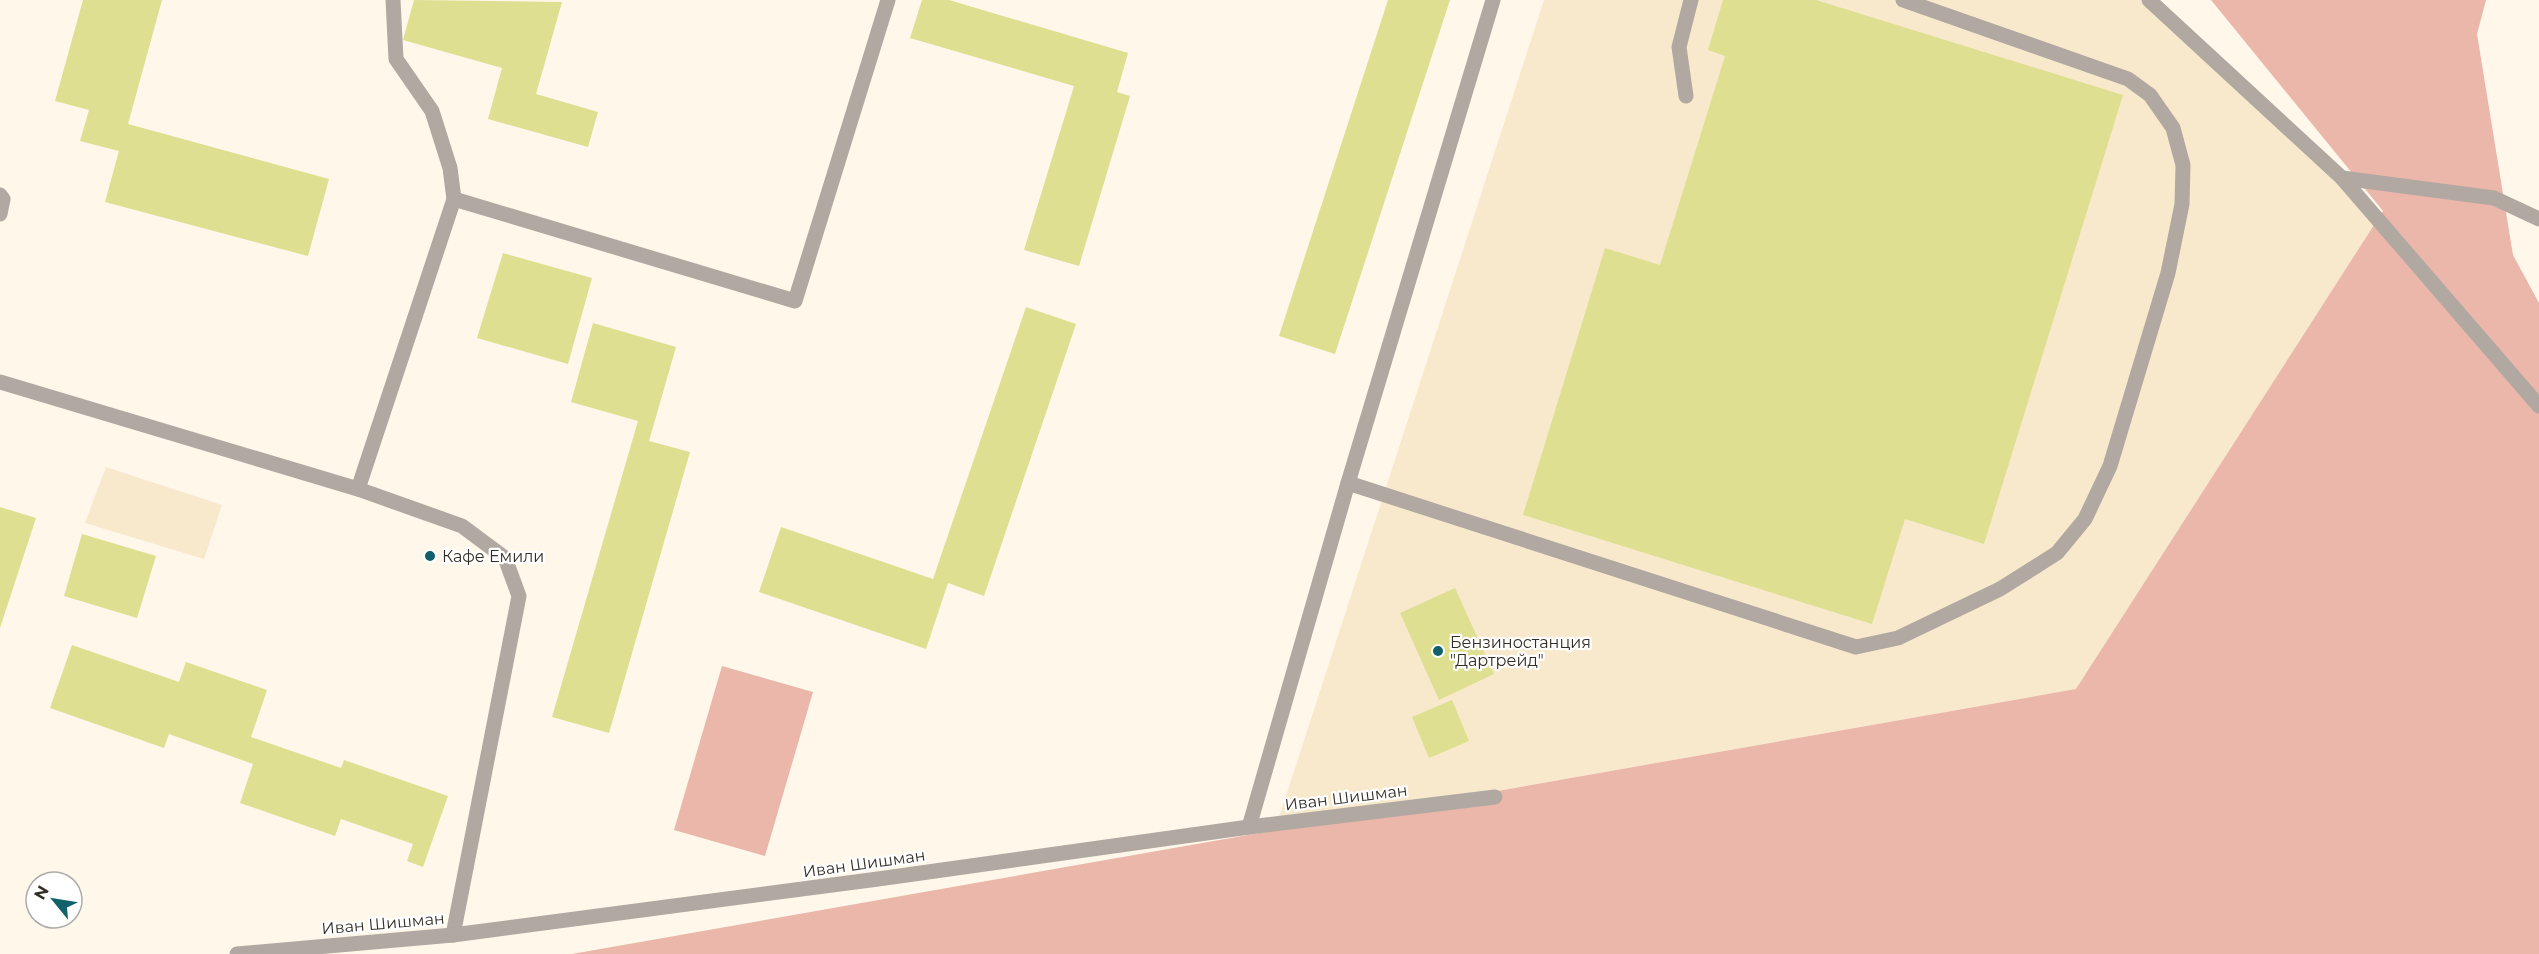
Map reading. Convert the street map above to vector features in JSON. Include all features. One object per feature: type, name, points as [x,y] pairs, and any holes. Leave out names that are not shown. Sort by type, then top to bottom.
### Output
[{"type":"street","points":[[358,489],[454,199],[450,168],[432,111],[396,59],[393,0]]},
{"type":"street","points":[[454,199],[795,301],[888,0]]},
{"type":"street","points":[[1249,826],[1348,483],[1493,0]]},
{"type":"street","points":[[1686,96],[1679,46],[1691,0]]},
{"type":"street","points":[[1348,483],[1856,647],[1898,638],[2000,589],[2057,554],[2085,519],[2110,466],[2168,273],[2182,204],[2182,165],[2173,128],[2150,95],[2128,80],[1903,0]]},
{"type":"street","points":[[2149,0],[2342,178],[2539,406]]},
{"type":"street","points":[[2342,178],[2494,198],[2539,219]]},
{"type":"street","points":[[0,195],[3,199],[0,214]]},
{"type":"street","points":[[0,382],[358,489],[462,526],[506,558],[519,596],[453,935]]},
{"type":"street","name":"Иван Шишман","points":[[237,954],[453,935],[878,879],[1249,826],[1496,797]]},
{"type":"shaded area","points":[[1544,0],[2149,0],[2378,220],[2077,689],[1275,830]]},
{"type":"shaded area","points":[[2211,0],[2486,0],[2477,34],[2513,255],[2539,303],[2539,954],[572,954],[2076,689],[2383,211]]},
{"type":"shaded area","points":[[106,467],[222,505],[204,559],[85,523]]},
{"type":"shaded area","points":[[722,666],[813,692],[765,856],[674,830]]},
{"type":"building","points":[[83,0],[162,0],[128,124],[329,179],[308,256],[105,202],[119,151],[80,141],[89,110],[55,101]]},
{"type":"building","points":[[414,0],[562,2],[536,94],[598,112],[588,147],[488,119],[502,68],[403,40]]},
{"type":"building","points":[[922,0],[949,0],[1128,53],[1117,92],[1130,96],[1079,266],[1024,250],[1074,86],[910,38]]},
{"type":"building","points":[[1388,0],[1450,0],[1335,354],[1279,336]]},
{"type":"building","points":[[1723,0],[1816,0],[2123,95],[1984,544],[1905,519],[1872,624],[1523,515],[1605,248],[1660,265],[1725,56],[1708,50]]},
{"type":"building","points":[[503,253],[592,278],[568,364],[477,338]]},
{"type":"building","points":[[1026,307],[1076,324],[984,596],[948,583],[926,649],[759,592],[781,527],[933,579]]},
{"type":"building","points":[[593,323],[676,347],[649,441],[690,452],[609,733],[552,717],[638,421],[571,402]]},
{"type":"building","points":[[0,507],[36,518],[0,628]]},
{"type":"building","points":[[82,534],[156,556],[137,618],[64,596]]},
{"type":"building","points":[[1455,588],[1494,674],[1439,700],[1400,613]]},
{"type":"building","points":[[72,645],[179,682],[186,662],[267,690],[251,737],[341,768],[344,760],[448,796],[423,867],[407,861],[413,844],[341,819],[335,836],[240,803],[253,764],[169,734],[164,748],[50,708]]},
{"type":"building","points":[[1452,700],[1469,741],[1429,758],[1412,717]]},
{"type":"place","name":"Кафе Емили","points":[[430,556]]},
{"type":"place","name":"Бензиностанция \"Дартрейд\"","points":[[1438,651]]}]
